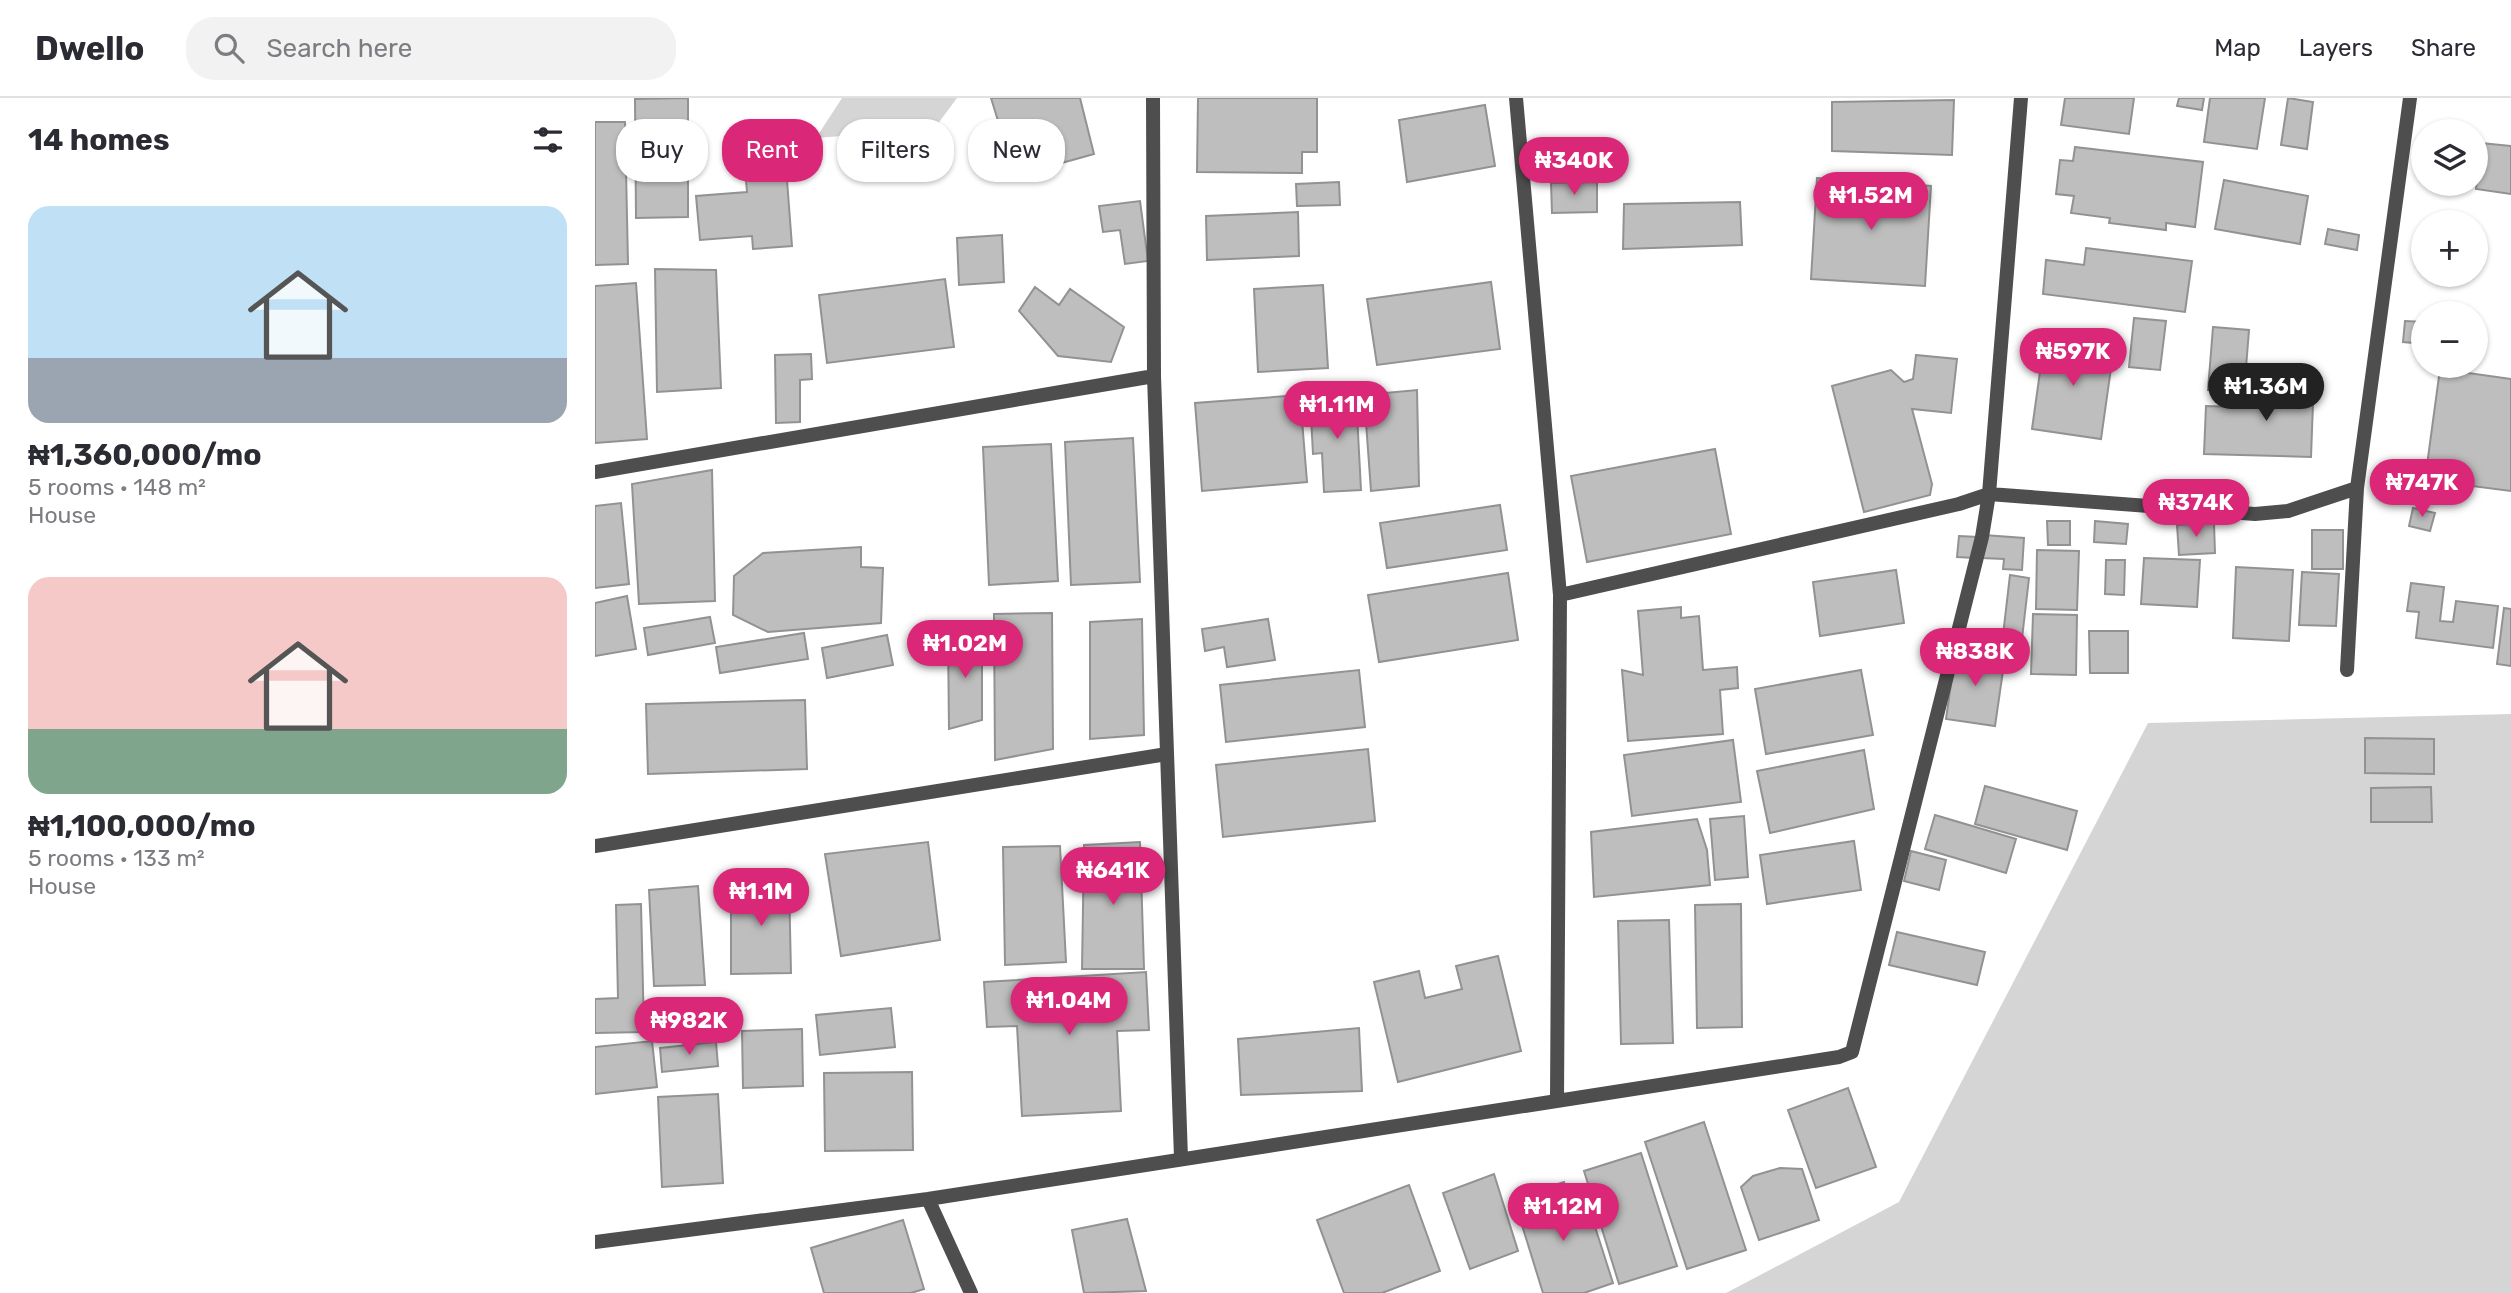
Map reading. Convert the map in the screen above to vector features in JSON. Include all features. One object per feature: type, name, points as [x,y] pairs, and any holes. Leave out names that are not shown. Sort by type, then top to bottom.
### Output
[{"type":"street","points":[[1153,98],[1154,376],[1181,1158]]},
{"type":"street","points":[[1516,98],[1560,595],[1557,1100]]},
{"type":"street","points":[[595,1242],[928,1199],[1839,1057],[1852,1052],[1976,563],[1989,494],[2021,98]]},
{"type":"street","points":[[2347,670],[2357,488],[2410,98]]},
{"type":"street","points":[[595,472],[1154,376]]},
{"type":"street","points":[[1560,595],[1959,504],[1989,494],[2255,514],[2288,511],[2357,488]]},
{"type":"street","points":[[595,846],[1167,754]]},
{"type":"street","points":[[928,1199],[971,1293]]},
{"type":"shaded area","points":[[842,98],[957,98],[941,119],[837,119],[837,136],[823,137],[823,127]]},
{"type":"shaded area","points":[[2511,714],[2511,1293],[1726,1293],[1899,1202],[2148,723]]},
{"type":"building","points":[[688,98],[688,119],[635,119],[635,99]]},
{"type":"building","points":[[991,98],[1080,98],[1094,154],[1065,162],[1065,119],[997,119]]},
{"type":"building","points":[[1198,98],[1317,98],[1317,152],[1302,152],[1302,173],[1197,172]]},
{"type":"building","points":[[2065,98],[2134,98],[2129,134],[2061,125]]},
{"type":"building","points":[[2179,98],[2204,98],[2202,110],[2177,106]]},
{"type":"building","points":[[2210,98],[2265,98],[2257,149],[2204,142]]},
{"type":"building","points":[[2288,98],[2313,102],[2307,149],[2281,145]]},
{"type":"building","points":[[1954,100],[1952,155],[1832,151],[1832,102]]},
{"type":"building","points":[[1485,105],[1495,166],[1407,182],[1399,120]]},
{"type":"building","points":[[595,122],[616,122],[616,182],[626,182],[628,264],[595,265]]},
{"type":"building","points":[[2488,144],[2511,146],[2511,194],[2488,191]]},
{"type":"building","points":[[2075,147],[2203,162],[2195,227],[2166,223],[2166,230],[2109,223],[2110,218],[2071,213],[2074,196],[2056,194],[2060,160],[2073,161]]},
{"type":"building","points":[[1817,178],[1931,186],[1925,286],[1811,279]]},
{"type":"building","points":[[2224,180],[2308,196],[2300,244],[2215,229]]},
{"type":"building","points":[[636,182],[688,182],[688,217],[636,218]]},
{"type":"building","points":[[746,182],[787,182],[792,246],[753,249],[752,236],[700,240],[696,196],[747,192]]},
{"type":"building","points":[[1339,182],[1340,205],[1297,206],[1296,184]]},
{"type":"building","points":[[1597,182],[1597,212],[1552,213],[1551,183]]},
{"type":"building","points":[[1140,201],[1148,261],[1125,264],[1120,230],[1103,232],[1099,206]]},
{"type":"building","points":[[1740,202],[1742,245],[1623,249],[1624,204]]},
{"type":"building","points":[[1298,212],[1299,256],[1207,260],[1206,216]]},
{"type":"building","points":[[2328,229],[2359,235],[2357,250],[2325,244]]},
{"type":"building","points":[[1002,235],[1004,282],[959,285],[957,238]]},
{"type":"building","points":[[2086,248],[2192,261],[2185,312],[2043,294],[2046,260],[2084,265]]},
{"type":"building","points":[[655,269],[716,270],[721,388],[657,392]]},
{"type":"building","points":[[945,279],[954,347],[827,363],[819,295]]},
{"type":"building","points":[[1491,282],[1500,349],[1377,365],[1367,299]]},
{"type":"building","points":[[636,283],[647,439],[595,443],[595,286]]},
{"type":"building","points":[[1323,285],[1328,368],[1258,372],[1254,289]]},
{"type":"building","points":[[1035,287],[1059,305],[1070,289],[1124,327],[1111,362],[1058,356],[1019,311]]},
{"type":"building","points":[[2134,318],[2166,321],[2160,370],[2129,367]]},
{"type":"building","points":[[2405,321],[2411,321],[2411,343],[2403,342]]},
{"type":"building","points":[[2213,327],[2249,330],[2244,393],[2208,390]]},
{"type":"building","points":[[2045,336],[2114,347],[2101,439],[2032,429]]},
{"type":"building","points":[[811,354],[812,379],[800,380],[800,422],[776,423],[775,355]]},
{"type":"building","points":[[1916,355],[1957,359],[1951,413],[1912,409],[1932,484],[1930,495],[1864,512],[1832,386],[1891,370],[1904,382],[1913,379]]},
{"type":"building","points":[[2272,375],[2314,376],[2311,457],[2204,454],[2206,406],[2271,408]]},
{"type":"building","points":[[2488,376],[2511,379],[2511,491],[2425,480],[2439,378],[2488,378]]},
{"type":"building","points":[[1417,390],[1419,486],[1371,491],[1364,395]]},
{"type":"building","points":[[1300,395],[1307,482],[1202,491],[1195,403]]},
{"type":"building","points":[[1356,395],[1361,490],[1324,492],[1322,453],[1313,454],[1310,398]]},
{"type":"building","points":[[1133,438],[1140,582],[1071,585],[1065,442]]},
{"type":"building","points":[[1051,444],[1058,581],[989,585],[983,447]]},
{"type":"building","points":[[1715,449],[1731,534],[1587,562],[1571,476]]},
{"type":"building","points":[[712,470],[715,601],[639,604],[632,484]]},
{"type":"building","points":[[621,503],[629,584],[595,588],[595,506]]},
{"type":"building","points":[[1500,505],[1507,550],[1387,568],[1380,523]]},
{"type":"building","points":[[2413,508],[2435,513],[2430,531],[2409,526]]},
{"type":"building","points":[[2047,521],[2070,521],[2070,545],[2048,545]]},
{"type":"building","points":[[2095,521],[2128,524],[2126,544],[2094,542]]},
{"type":"building","points":[[2214,523],[2215,553],[2179,555],[2177,525]]},
{"type":"building","points":[[2312,530],[2343,530],[2343,569],[2312,569]]},
{"type":"building","points":[[1984,535],[2024,538],[2022,570],[2003,569],[2004,559],[1982,558]]},
{"type":"building","points":[[1959,536],[1978,537],[1975,558],[1957,557]]},
{"type":"building","points":[[861,547],[861,567],[883,568],[881,623],[768,632],[733,615],[734,576],[763,553]]},
{"type":"building","points":[[2037,550],[2079,551],[2077,610],[2036,609]]},
{"type":"building","points":[[2144,558],[2200,560],[2197,607],[2141,604]]},
{"type":"building","points":[[2106,560],[2125,560],[2124,595],[2105,594]]},
{"type":"building","points":[[2236,567],[2293,570],[2289,641],[2233,638]]},
{"type":"building","points":[[1896,570],[1904,623],[1820,636],[1813,582]]},
{"type":"building","points":[[2302,572],[2339,574],[2336,626],[2299,625]]},
{"type":"building","points":[[1508,573],[1518,640],[1379,662],[1368,595]]},
{"type":"building","points":[[2010,575],[2029,578],[2021,647],[2002,644]]},
{"type":"building","points":[[2411,583],[2444,587],[2440,621],[2453,622],[2456,601],[2498,606],[2493,648],[2416,638],[2419,612],[2407,611]]},
{"type":"building","points":[[627,596],[636,649],[595,656],[595,603]]},
{"type":"building","points":[[1681,607],[1681,618],[1699,616],[1703,670],[1737,667],[1738,688],[1720,690],[1723,734],[1628,741],[1622,670],[1643,675],[1638,611]]},
{"type":"building","points":[[2504,608],[2511,609],[2511,666],[2497,664]]},
{"type":"building","points":[[1052,613],[1053,749],[995,760],[994,614]]},
{"type":"building","points":[[2033,614],[2077,615],[2076,675],[2031,674]]},
{"type":"building","points":[[710,617],[715,643],[648,655],[644,628]]},
{"type":"building","points":[[1142,619],[1144,735],[1090,739],[1090,622]]},
{"type":"building","points":[[1268,619],[1275,660],[1227,667],[1224,647],[1205,651],[1202,629]]},
{"type":"building","points":[[2089,631],[2128,631],[2128,673],[2090,673]]},
{"type":"building","points":[[804,633],[808,659],[720,673],[716,647]]},
{"type":"building","points":[[982,634],[982,720],[949,729],[948,636]]},
{"type":"building","points":[[887,635],[893,665],[827,678],[822,648]]},
{"type":"building","points":[[1956,649],[2005,657],[1995,726],[1946,719]]},
{"type":"building","points":[[1359,670],[1365,727],[1226,742],[1220,685]]},
{"type":"building","points":[[1861,670],[1873,735],[1766,754],[1755,689]]},
{"type":"building","points":[[805,700],[807,769],[648,774],[646,704]]},
{"type":"building","points":[[2365,738],[2434,739],[2434,774],[2365,773]]},
{"type":"building","points":[[1733,740],[1741,802],[1632,816],[1624,755]]},
{"type":"building","points":[[1368,749],[1375,821],[1223,837],[1216,765]]},
{"type":"building","points":[[1864,750],[1874,809],[1770,833],[1757,771]]},
{"type":"building","points":[[1985,786],[2077,811],[2067,850],[1975,824]]},
{"type":"building","points":[[2431,787],[2432,822],[2371,822],[2371,788]]},
{"type":"building","points":[[1935,815],[2016,839],[2006,873],[1925,849]]},
{"type":"building","points":[[1744,816],[1748,877],[1715,880],[1710,819]]},
{"type":"building","points":[[1697,819],[1707,850],[1710,885],[1594,897],[1591,832]]},
{"type":"building","points":[[1854,841],[1861,890],[1767,904],[1760,855]]},
{"type":"building","points":[[928,842],[940,940],[841,956],[825,854]]},
{"type":"building","points":[[1140,842],[1144,969],[1082,969],[1084,845]]},
{"type":"building","points":[[1060,846],[1066,962],[1005,965],[1003,847]]},
{"type":"building","points":[[1911,851],[1946,860],[1939,890],[1904,881]]},
{"type":"building","points":[[789,882],[791,973],[731,974],[731,883]]},
{"type":"building","points":[[698,886],[705,985],[654,986],[649,890]]},
{"type":"building","points":[[641,904],[644,1032],[595,1033],[595,999],[618,998],[616,905]]},
{"type":"building","points":[[1741,904],[1742,1027],[1697,1028],[1695,905]]},
{"type":"building","points":[[1669,920],[1673,1043],[1621,1044],[1618,921]]},
{"type":"building","points":[[1897,932],[1985,952],[1977,985],[1889,965]]},
{"type":"building","points":[[1498,956],[1521,1051],[1398,1082],[1374,982],[1419,971],[1425,998],[1462,989],[1456,966]]},
{"type":"building","points":[[1146,972],[1149,1030],[1117,1031],[1121,1111],[1022,1116],[1017,1026],[987,1027],[984,982]]},
{"type":"building","points":[[891,1008],[895,1047],[820,1055],[816,1015]]},
{"type":"building","points":[[1359,1028],[1362,1091],[1241,1095],[1238,1039]]},
{"type":"building","points":[[802,1029],[803,1086],[743,1088],[742,1031]]},
{"type":"building","points":[[652,1041],[657,1087],[595,1094],[595,1047]]},
{"type":"building","points":[[716,1042],[718,1066],[662,1072],[660,1048]]},
{"type":"building","points":[[912,1072],[913,1150],[825,1151],[824,1073]]},
{"type":"building","points":[[1848,1088],[1876,1167],[1816,1188],[1788,1110]]},
{"type":"building","points":[[718,1094],[723,1183],[662,1187],[658,1097]]},
{"type":"building","points":[[1704,1122],[1746,1250],[1687,1269],[1645,1142]]},
{"type":"building","points":[[1641,1153],[1677,1266],[1619,1284],[1584,1171]]},
{"type":"building","points":[[1780,1168],[1802,1169],[1819,1220],[1759,1240],[1741,1187],[1753,1176]]},
{"type":"building","points":[[1494,1174],[1518,1251],[1470,1269],[1443,1193]]},
{"type":"building","points":[[1564,1182],[1573,1210],[1588,1205],[1613,1283],[1584,1293],[1543,1293],[1517,1209],[1520,1201],[1533,1192]]},
{"type":"building","points":[[1409,1185],[1440,1271],[1382,1293],[1344,1293],[1317,1220]]},
{"type":"building","points":[[1127,1219],[1146,1291],[1084,1293],[1072,1230]]},
{"type":"building","points":[[903,1220],[924,1289],[911,1293],[824,1293],[811,1248]]}]
